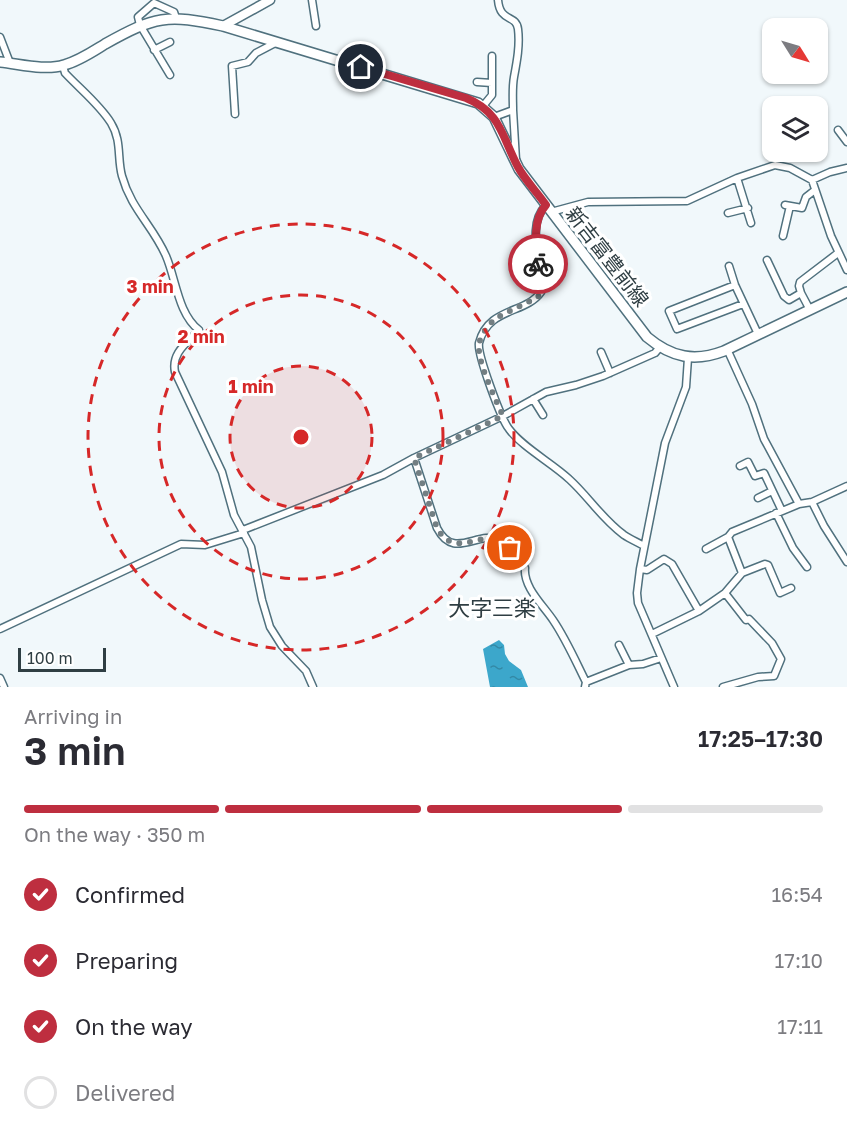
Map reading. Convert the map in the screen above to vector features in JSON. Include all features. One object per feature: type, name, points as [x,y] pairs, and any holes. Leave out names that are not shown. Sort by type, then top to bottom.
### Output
[{"type":"main road","name":"新吉富豊前線","points":[[5,63],[63,66],[140,25],[157,20],[186,18],[223,26],[466,98],[483,106],[494,117],[516,162],[548,208],[647,337],[660,347],[688,358]]},
{"type":"main road","points":[[688,358],[706,357],[727,349],[847,294]]},
{"type":"street","points":[[223,26],[270,0]]},
{"type":"street","points":[[312,0],[316,26]]},
{"type":"street","points":[[498,0],[499,10],[516,21],[518,27],[518,59],[514,79],[513,110],[516,162]]},
{"type":"street","points":[[170,75],[140,25],[138,17],[154,1],[174,12],[176,18]]},
{"type":"street","points":[[0,37],[5,63]]},
{"type":"street","points":[[154,50],[170,42]]},
{"type":"street","points":[[235,114],[232,66],[248,62],[256,53],[278,42]]},
{"type":"street","points":[[483,106],[492,95],[492,56]]},
{"type":"street","points":[[63,66],[65,73],[112,124],[120,143],[120,166],[129,196],[156,236],[166,256],[179,296],[192,323],[199,330],[176,356],[175,372],[222,472],[234,515],[251,547],[270,627],[277,641],[306,671],[312,687]]},
{"type":"street","points":[[477,82],[492,83]]},
{"type":"street","points":[[494,117],[513,110]]},
{"type":"street","points":[[838,130],[847,142]]},
{"type":"street","points":[[644,546],[619,531],[571,480],[515,436],[504,421],[489,385],[479,345],[490,323],[531,302],[541,292],[537,218],[548,208],[588,202],[687,201],[737,178],[781,165],[812,180],[838,253],[847,270]]},
{"type":"street","points":[[812,180],[847,168]]},
{"type":"street","points":[[737,178],[752,223]]},
{"type":"street","points":[[783,237],[788,205],[802,208],[806,197],[815,190]]},
{"type":"street","points":[[728,213],[748,208]]},
{"type":"street","points":[[810,310],[799,286],[838,253]]},
{"type":"street","points":[[767,260],[787,299],[801,293]]},
{"type":"street","points":[[729,266],[743,304],[758,334]]},
{"type":"street","points":[[735,285],[669,311],[677,329],[743,304]]},
{"type":"street","points":[[0,629],[181,544],[205,544],[379,477],[503,416],[546,392],[576,385],[610,373],[655,353],[660,347]]},
{"type":"street","points":[[727,349],[752,404],[764,439],[799,504]]},
{"type":"street","points":[[601,352],[610,373]]},
{"type":"street","points":[[674,687],[638,603],[637,593],[665,442],[686,387],[688,358]]},
{"type":"street","points":[[533,399],[543,415]]},
{"type":"street","points":[[414,458],[437,528],[442,536],[460,544],[489,538],[505,543],[525,568],[524,576],[544,610],[553,619],[585,684],[629,665],[643,664],[661,658]]},
{"type":"street","points":[[740,466],[748,462],[755,476],[764,473],[793,548],[807,567]]},
{"type":"street","points":[[706,549],[728,537],[732,532],[799,504],[812,502],[847,486]]},
{"type":"street","points":[[758,498],[772,491]]},
{"type":"street","points":[[812,502],[847,562]]},
{"type":"street","points":[[728,537],[742,573]]},
{"type":"street","points":[[640,569],[647,570],[664,559],[672,564],[699,611]]},
{"type":"street","points":[[652,634],[699,611],[725,593],[742,573],[765,564],[768,565],[780,593],[791,588]]},
{"type":"street","points":[[723,687],[751,678],[774,676],[781,659],[772,643],[749,619],[746,620],[725,593]]},
{"type":"street","points":[[619,645],[629,665]]},
{"type":"street","points":[[0,678],[4,687]]},
{"type":"water","points":[[499,640],[504,645],[509,661],[521,670],[528,687],[490,687],[483,649]]},
{"type":"way so far","points":[[510,548],[503,541],[492,538],[460,544],[442,536],[437,528],[414,458],[503,416],[489,385],[479,345],[490,323],[496,318],[538,297],[542,289],[538,264]]},
{"type":"district","name":"大字三楽","points":[[492,607]]},
{"type":"route","points":[[361,67],[466,98],[490,112],[519,169],[546,205],[537,218],[538,264]]}]
